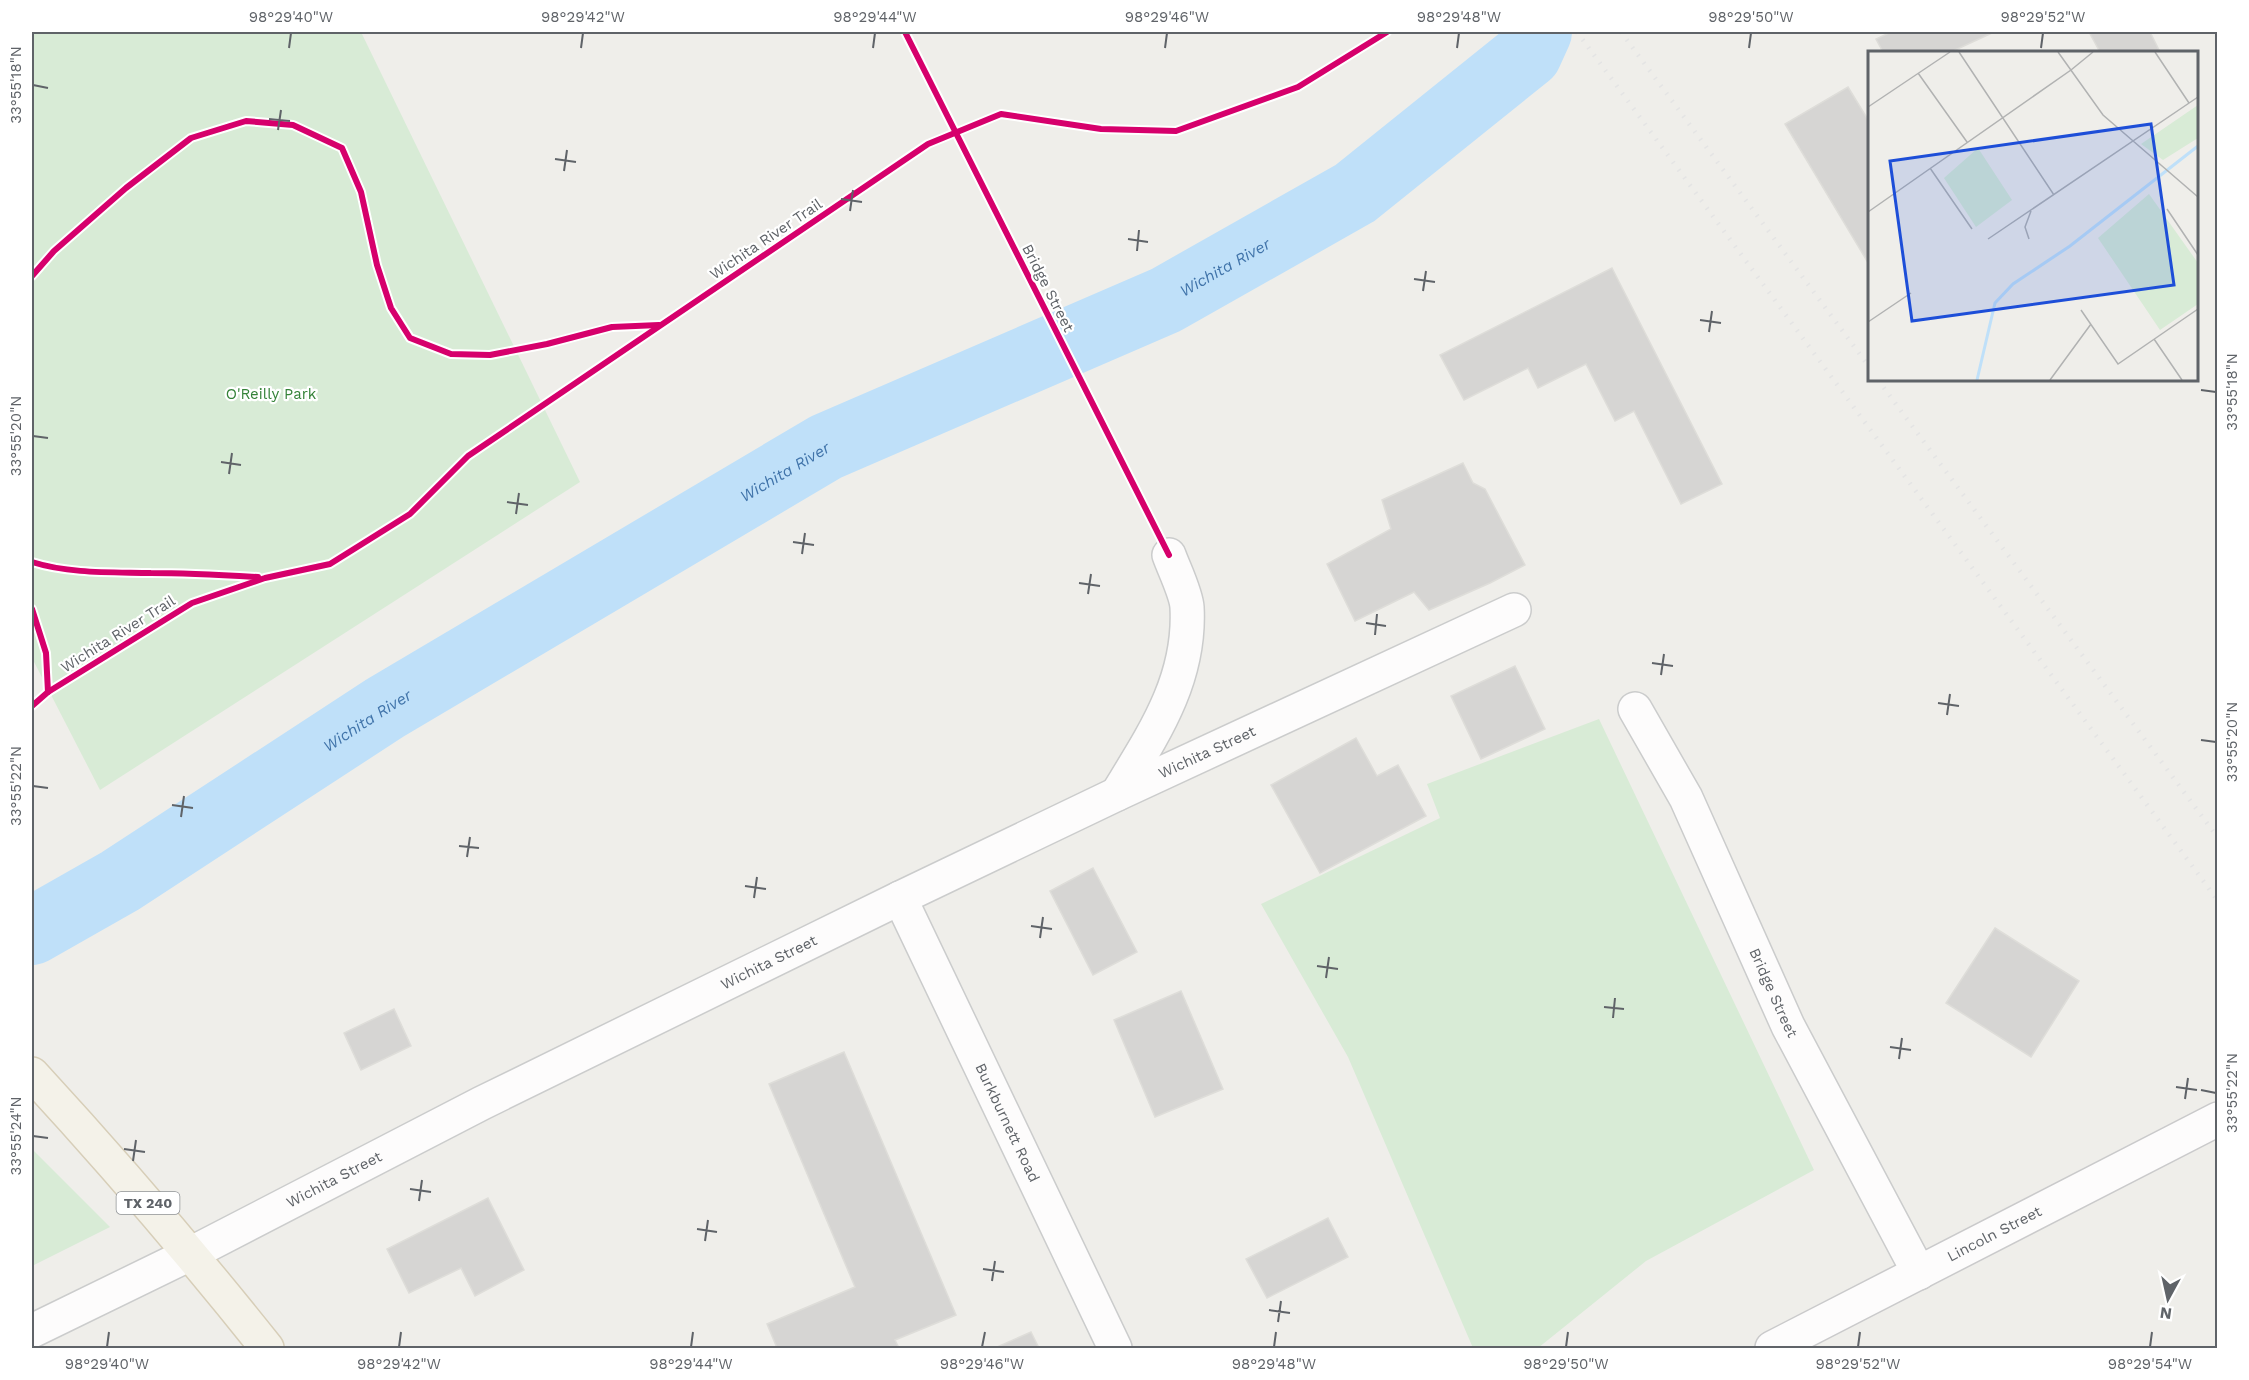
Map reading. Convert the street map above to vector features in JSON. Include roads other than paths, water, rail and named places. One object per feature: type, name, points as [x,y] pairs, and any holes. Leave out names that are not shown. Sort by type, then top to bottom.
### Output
[{"type":"main road","name":"TX 240","points":[[32,1074],[192,1253],[267,1348]]},
{"type":"street","points":[[1117,794],[1162,719],[1183,663],[1187,605],[1169,555]]},
{"type":"street","name":"Wichita Street","points":[[32,1331],[192,1253],[482,1103],[900,898],[1117,794],[1514,610]]},
{"type":"street","name":"Bridge Street","points":[[1635,709],[1686,798],[1788,1026],[1919,1274]]},
{"type":"street","name":"Burkburnett Road","points":[[900,898],[1114,1348]]},
{"type":"street","name":"Lincoln Street","points":[[1772,1348],[2217,1119]]},
{"type":"waterway","name":"Wichita River","points":[[32,931],[120,881],[385,708],[826,447],[1166,300],[1355,193],[1528,54],[1538,32]]},
{"type":"railway","points":[[1577,32],[2218,901]]},
{"type":"railway","points":[[1621,32],[1868,365]]},
{"type":"railway","points":[[1879,381],[2218,838]]},
{"type":"park label","name":"O'Reilly Park","points":[[271,394]]}]
